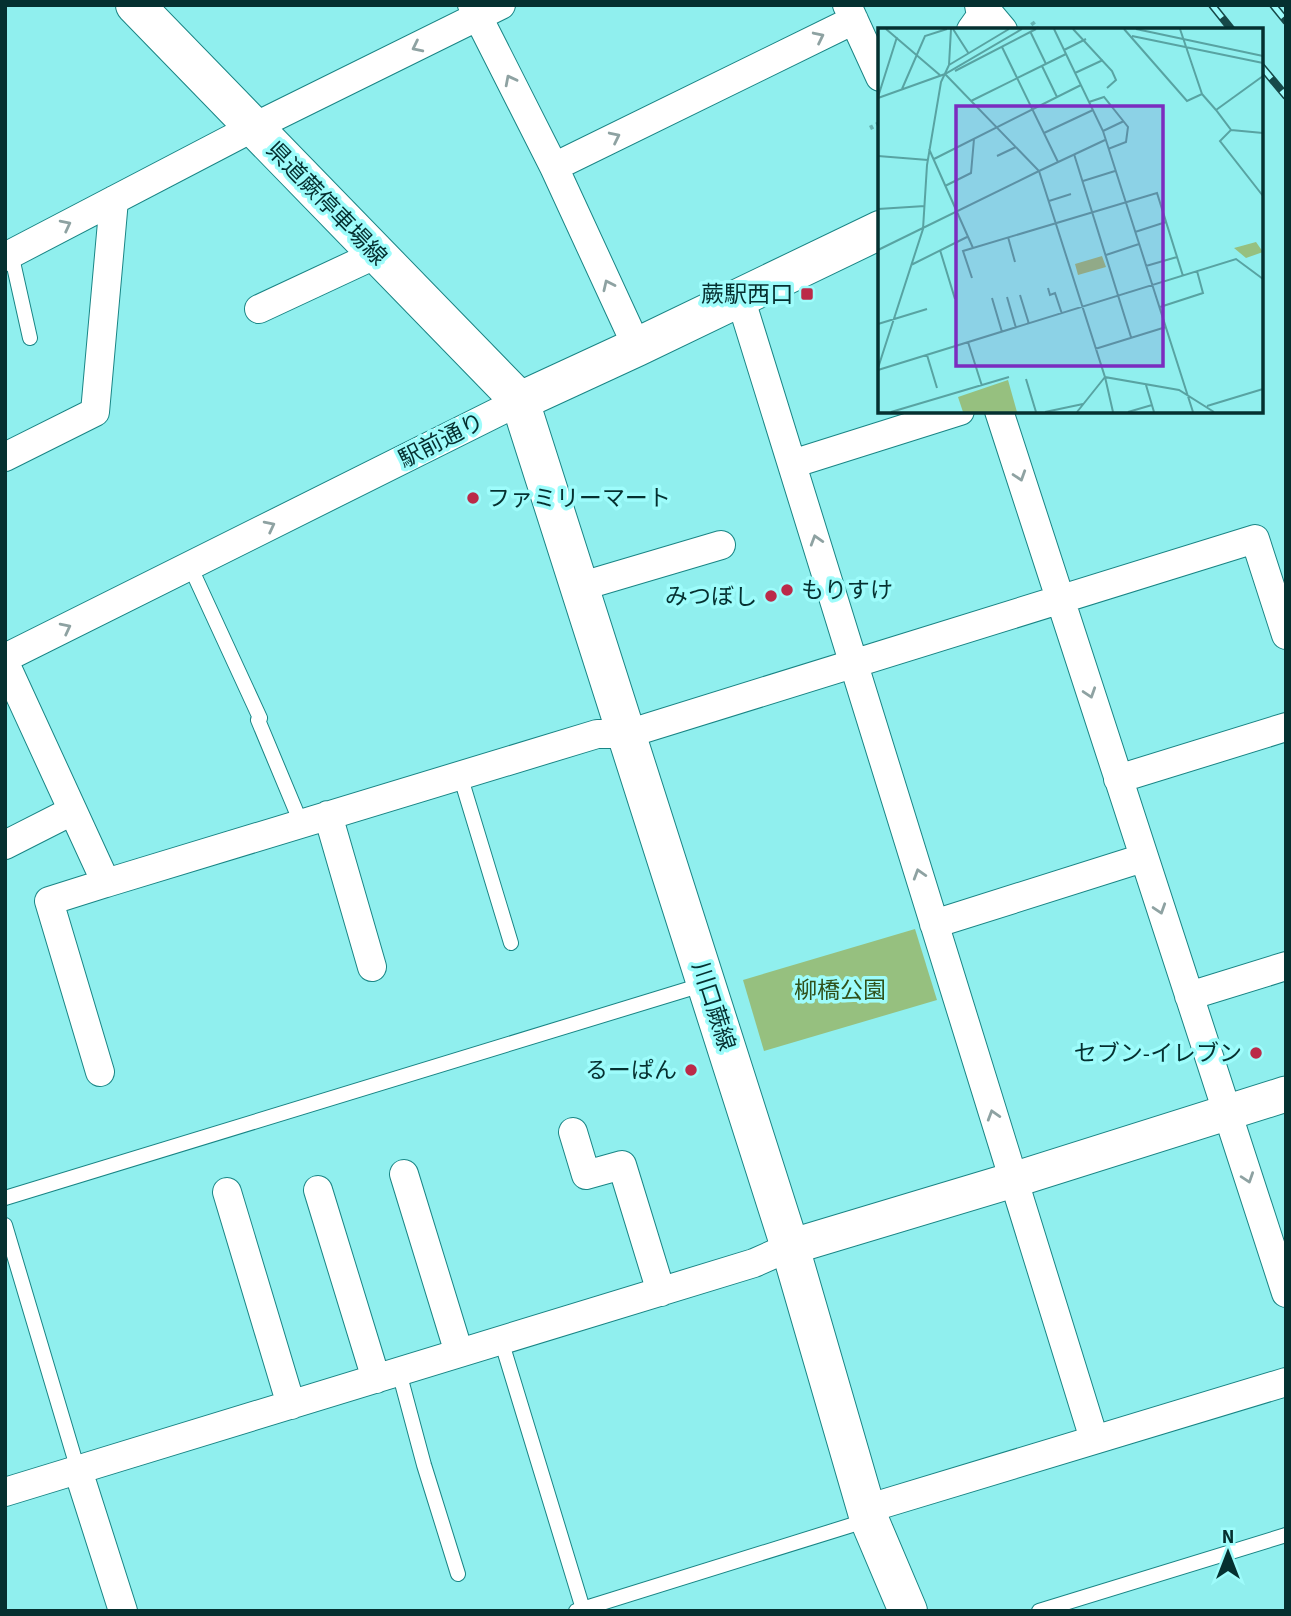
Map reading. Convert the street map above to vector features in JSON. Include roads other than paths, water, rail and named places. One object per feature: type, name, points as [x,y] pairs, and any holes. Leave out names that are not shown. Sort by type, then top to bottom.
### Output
[{"type":"main road","name":"県道蕨停車場線","points":[[135,5],[520,401]]},
{"type":"main road","name":"駅前通り","points":[[520,401],[878,231]]},
{"type":"main road","name":"川口蕨線","points":[[520,401],[790,1247],[868,1514],[908,1611]]},
{"type":"street","points":[[972,28],[981,16],[980,5]]},
{"type":"street","points":[[980,5],[1001,28]]},
{"type":"street","points":[[8,255],[484,9],[637,347]]},
{"type":"street","points":[[554,167],[850,13],[878,72]]},
{"type":"street","points":[[5,457],[95,412],[114,200]]},
{"type":"street","points":[[259,309],[377,254]]},
{"type":"street","points":[[740,297],[1094,1439]]},
{"type":"street","name":"駅前通り","points":[[5,661],[520,401]]},
{"type":"street","points":[[792,464],[954,413]]},
{"type":"street","points":[[1000,413],[1226,1113],[1279,1247],[1286,1293]]},
{"type":"street","points":[[100,1072],[49,901],[597,734],[626,734],[1255,539],[1286,635]]},
{"type":"street","points":[[579,587],[721,545]]},
{"type":"street","points":[[5,661],[106,883]]},
{"type":"street","points":[[1118,779],[1286,727]]},
{"type":"street","points":[[5,845],[72,811]]},
{"type":"street","points":[[315,819],[372,967]]},
{"type":"street","points":[[934,924],[1143,858]]},
{"type":"street","points":[[1189,996],[1286,966]]},
{"type":"street","points":[[5,1492],[661,1292],[754,1263],[790,1247],[1286,1094]]},
{"type":"street","points":[[573,1132],[586,1175],[622,1165],[661,1292]]},
{"type":"street","points":[[404,1174],[459,1353]]},
{"type":"street","points":[[318,1190],[387,1375]]},
{"type":"street","points":[[227,1192],[290,1405]]},
{"type":"street","points":[[868,1514],[1094,1439],[1286,1382]]},
{"type":"street","points":[[78,1470],[123,1611]]},
{"type":"lane","points":[[8,255],[30,338]]},
{"type":"lane","points":[[190,566],[260,718],[258,720],[315,819]]},
{"type":"lane","points":[[460,775],[511,943]]},
{"type":"lane","points":[[5,1198],[706,984]]},
{"type":"lane","points":[[5,1225],[78,1470]]},
{"type":"lane","points":[[501,1340],[579,1610],[868,1514]]},
{"type":"lane","points":[[387,1375],[424,1465],[458,1574]]},
{"type":"lane","points":[[1040,1611],[1286,1535]]},
{"type":"railway","points":[[1212,5],[1230,28]]},
{"type":"railway","points":[[1273,5],[1286,21]]},
{"type":"railway","points":[[1263,68],[1286,96]]},
{"type":"place","name":"蕨駅西口","points":[[807,294]]},
{"type":"place","name":"ファミリーマート","points":[[473,498]]},
{"type":"place","name":"もりすけ","points":[[787,590]]},
{"type":"place","name":"みつぼし","points":[[771,596]]},
{"type":"place","name":"セブン-イレブン","points":[[1256,1053]]},
{"type":"place","name":"るーぱん","points":[[691,1070]]},
{"type":"park label","name":"柳橋公園","points":[[840,990]]}]
